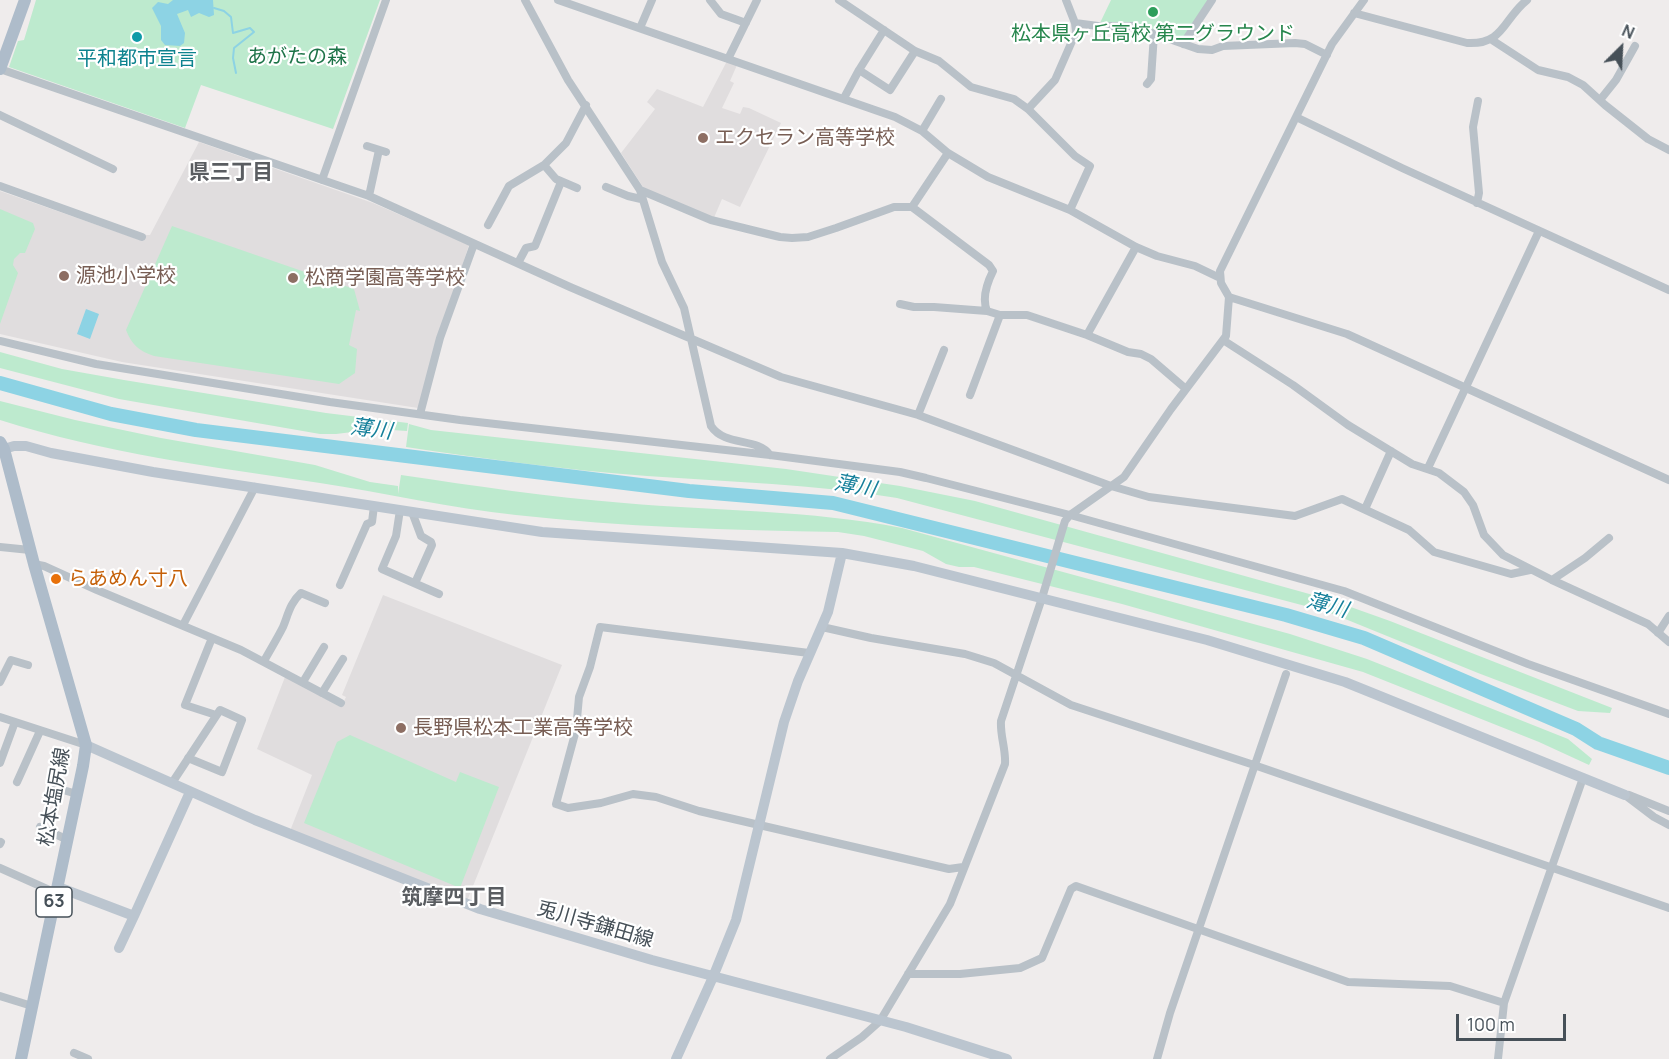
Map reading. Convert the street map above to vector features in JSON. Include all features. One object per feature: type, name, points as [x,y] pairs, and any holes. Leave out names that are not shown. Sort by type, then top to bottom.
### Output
[{"type":"main road","points":[[0,69],[25,0]]},
{"type":"main road","name":"松本塩尻線","points":[[2,446],[86,745],[21,1059]]},
{"type":"street","points":[[322,180],[386,0]]},
{"type":"street","points":[[525,0],[568,80],[586,105],[640,194],[662,262],[684,309],[709,418],[715,432],[722,437],[765,448],[770,455]]},
{"type":"street","points":[[558,0],[895,117],[922,131],[948,153],[988,177],[1070,210],[1136,247],[1158,256],[1195,266],[1220,278]]},
{"type":"street","points":[[640,28],[652,0]]},
{"type":"street","points":[[710,0],[722,14],[746,23]]},
{"type":"street","points":[[728,59],[757,0]]},
{"type":"street","points":[[839,0],[915,51],[939,61],[971,87],[1014,99],[1028,109],[1060,143],[1090,166],[1070,210]]},
{"type":"street","points":[[1028,109],[1054,80],[1076,32],[1066,0]]},
{"type":"street","points":[[1184,45],[1212,0]]},
{"type":"street","points":[[830,1059],[862,1037],[880,1021],[950,904],[1005,764],[1006,754],[1000,731],[1001,721],[1068,518],[1130,470],[1226,336],[1229,297],[1220,278],[1220,271],[1327,55],[1364,0]]},
{"type":"street","points":[[1354,13],[1467,44],[1479,44],[1492,40],[1527,0]]},
{"type":"street","points":[[1075,23],[1132,26],[1198,49],[1212,50],[1224,46],[1295,43],[1305,44],[1327,55]]},
{"type":"street","points":[[844,98],[884,30]]},
{"type":"street","points":[[1147,84],[1151,80],[1154,34]]},
{"type":"street","points":[[1492,40],[1538,70],[1568,77],[1583,85],[1648,139],[1669,150]]},
{"type":"street","points":[[1600,100],[1616,80],[1635,46]]},
{"type":"street","points":[[859,70],[890,90],[915,51]]},
{"type":"street","points":[[0,69],[369,196],[693,341],[781,377],[918,415],[1112,486],[1149,497],[1295,516],[1342,499],[1409,530],[1434,552],[1511,574],[1530,570]]},
{"type":"street","points":[[922,131],[941,99]]},
{"type":"street","points":[[1477,203],[1479,193],[1473,127],[1478,101]]},
{"type":"street","points":[[488,225],[509,186],[544,165],[566,143],[586,105]]},
{"type":"street","points":[[0,115],[113,170]]},
{"type":"street","points":[[1296,117],[1477,203],[1669,290]]},
{"type":"street","points":[[367,146],[383,151],[369,196]]},
{"type":"street","points":[[912,207],[948,153]]},
{"type":"street","points":[[544,165],[556,179],[577,188]]},
{"type":"street","points":[[518,263],[526,248],[536,246],[561,182]]},
{"type":"street","points":[[0,186],[142,237]]},
{"type":"street","points":[[606,187],[628,196],[640,194],[711,220],[792,238],[808,237],[894,207],[912,207],[989,265],[993,271],[986,293],[987,311]]},
{"type":"street","points":[[1428,468],[1539,231]]},
{"type":"street","points":[[420,414],[440,338],[474,244]]},
{"type":"street","points":[[1087,334],[1136,247]]},
{"type":"street","points":[[1229,297],[1347,334],[1669,480]]},
{"type":"street","points":[[900,304],[914,307],[987,311],[1000,315],[1027,315],[1087,334],[1150,359],[1186,389]]},
{"type":"street","points":[[970,395],[1000,315]]},
{"type":"street","points":[[1223,340],[1293,385],[1348,425],[1412,464],[1438,473],[1464,492],[1473,505],[1484,535],[1503,555],[1530,570],[1648,624],[1669,642]]},
{"type":"street","points":[[0,341],[96,364],[330,402],[473,422],[900,472],[1344,591],[1528,664],[1669,714]]},
{"type":"street","points":[[918,415],[944,350]]},
{"type":"street","points":[[2,446],[26,446],[51,453],[153,472],[542,532],[842,553],[914,566],[1043,595],[1207,640],[1285,669],[1296,667],[1361,688],[1625,795],[1669,810]]},
{"type":"street","points":[[1365,509],[1391,451]]},
{"type":"street","points":[[183,624],[255,487]]},
{"type":"street","points":[[340,585],[367,524],[372,522],[374,506]]},
{"type":"street","points":[[406,511],[412,517],[421,536],[432,545],[415,583]]},
{"type":"street","points":[[406,511],[382,569],[439,594]]},
{"type":"street","points":[[1552,580],[1585,558],[1609,538]]},
{"type":"street","points":[[0,558],[0,548],[30,550]]},
{"type":"street","points":[[676,1059],[736,920],[784,722],[833,596],[842,553]]},
{"type":"street","points":[[34,564],[44,566],[183,624],[264,661],[341,703]]},
{"type":"street","points":[[264,661],[295,598],[301,593],[325,603]]},
{"type":"street","points":[[1658,633],[1669,616]]},
{"type":"street","points":[[809,653],[600,627],[590,667],[579,697],[576,730],[556,804],[568,808],[586,806],[633,794],[656,797],[699,810],[949,869],[963,867]]},
{"type":"street","points":[[822,627],[965,654],[994,663],[1071,705],[1552,866],[1669,908]]},
{"type":"street","points":[[212,638],[185,705],[216,715]]},
{"type":"street","points":[[303,682],[324,647]]},
{"type":"street","points":[[322,693],[343,659]]},
{"type":"street","points":[[0,682],[11,660],[28,665]]},
{"type":"street","points":[[1157,1059],[1170,1013],[1200,930],[1285,669]]},
{"type":"street","points":[[172,783],[188,758],[216,715],[220,710],[242,720],[222,772],[188,758]]},
{"type":"street","points":[[0,717],[86,745]]},
{"type":"street","points":[[0,763],[15,722]]},
{"type":"street","points":[[22,778],[40,731]]},
{"type":"street","name":"兎川寺鎌田線","points":[[86,745],[190,792],[480,909],[713,976],[932,1035],[1007,1059]]},
{"type":"street","points":[[1498,1059],[1504,1003],[1583,778]]},
{"type":"street","points":[[56,789],[77,794]]},
{"type":"street","points":[[119,948],[190,792]]},
{"type":"street","points":[[1625,795],[1654,817],[1669,825]]},
{"type":"street","points":[[40,826],[68,840]]},
{"type":"street","points":[[1,872],[134,916]]},
{"type":"street","points":[[908,974],[960,974],[1020,968],[1042,958],[1071,890],[1076,886],[1348,982],[1450,986],[1504,1003]]},
{"type":"street","points":[[0,996],[32,1006]]},
{"type":"street","points":[[74,1053],[88,1059]]},
{"type":"shaded area","name":"エクセラン高等学校","points":[[727,61],[737,65],[730,81],[734,83],[722,108],[740,114],[743,107],[749,108],[781,123],[740,207],[722,199],[713,220],[645,190],[621,153],[655,109],[647,102],[657,89],[703,107]]},
{"type":"shaded area","name":"松商学園高等学校","points":[[199,142],[373,203],[469,245],[418,408],[122,362],[0,334],[0,191],[143,241],[145,235],[150,235]]},
{"type":"shaded area","name":"長野県松本工業高等学校","points":[[383,595],[562,665],[467,901],[290,831],[312,775],[257,749],[285,677],[341,707],[346,697],[342,695]]},
{"type":"green space","name":"あがたの森","points":[[36,0],[380,0],[333,129],[201,85],[185,128],[9,67],[18,41],[24,40]]},
{"type":"green space","name":"松本県ヶ丘高校 第二グラウンド","points":[[1111,0],[1209,0],[1184,40],[1100,23]]},
{"type":"green space","points":[[0,209],[33,223],[35,229],[25,253],[20,253],[14,259],[13,265],[18,273],[0,324]]},
{"type":"green space","points":[[172,226],[354,289],[360,311],[356,310],[349,345],[357,349],[355,373],[339,384],[154,356],[137,347],[126,330]]},
{"type":"green space","points":[[0,352],[62,369],[124,380],[326,413],[408,423],[407,431],[377,429],[320,434],[119,399],[0,368]]},
{"type":"green space","points":[[0,401],[161,438],[315,465],[370,482],[398,486],[398,494],[401,475],[568,498],[798,514],[902,528],[1290,634],[1367,659],[1568,739],[1592,759],[1589,765],[1539,742],[1363,672],[1122,604],[974,567],[946,564],[923,551],[864,536],[838,532],[636,525],[516,515],[467,508],[158,458],[79,442],[0,420]]},
{"type":"green space","points":[[409,424],[431,430],[786,469],[900,486],[975,501],[1331,600],[1612,708],[1610,713],[1578,711],[1328,612],[897,498],[803,486],[586,471],[406,447]]},
{"type":"green space","points":[[350,735],[456,782],[460,772],[499,787],[460,888],[304,823],[337,742]]},
{"type":"water","points":[[173,0],[213,0],[214,15],[209,17],[199,13],[191,17],[188,10],[177,14],[185,33],[184,43],[180,46],[165,45],[161,40],[161,26],[152,8],[158,2],[168,4]]},
{"type":"water","points":[[86,309],[99,314],[90,339],[77,334]]},
{"type":"waterway","points":[[214,8],[224,11],[231,17],[233,33],[250,28],[254,32],[234,48],[236,73]]},
{"type":"waterway","name":"薄川","points":[[0,383],[111,414],[196,430],[689,491],[833,503],[1286,615],[1364,638],[1576,729],[1598,743],[1669,768]]},
{"type":"place","name":"松本県ヶ丘高校 第二グラウンド","points":[[1153,12]]},
{"type":"place","name":"平和都市宣言","points":[[137,37]]},
{"type":"place","name":"エクセラン高等学校","points":[[703,138]]},
{"type":"place","name":"源池小学校","points":[[64,276]]},
{"type":"place","name":"松商学園高等学校","points":[[293,278]]},
{"type":"place","name":"らあめん寸八","points":[[56,579]]},
{"type":"place","name":"長野県松本工業高等学校","points":[[401,728]]},
{"type":"district","name":"県三丁目","points":[[231,173]]},
{"type":"district","name":"筑摩四丁目","points":[[454,898]]}]
